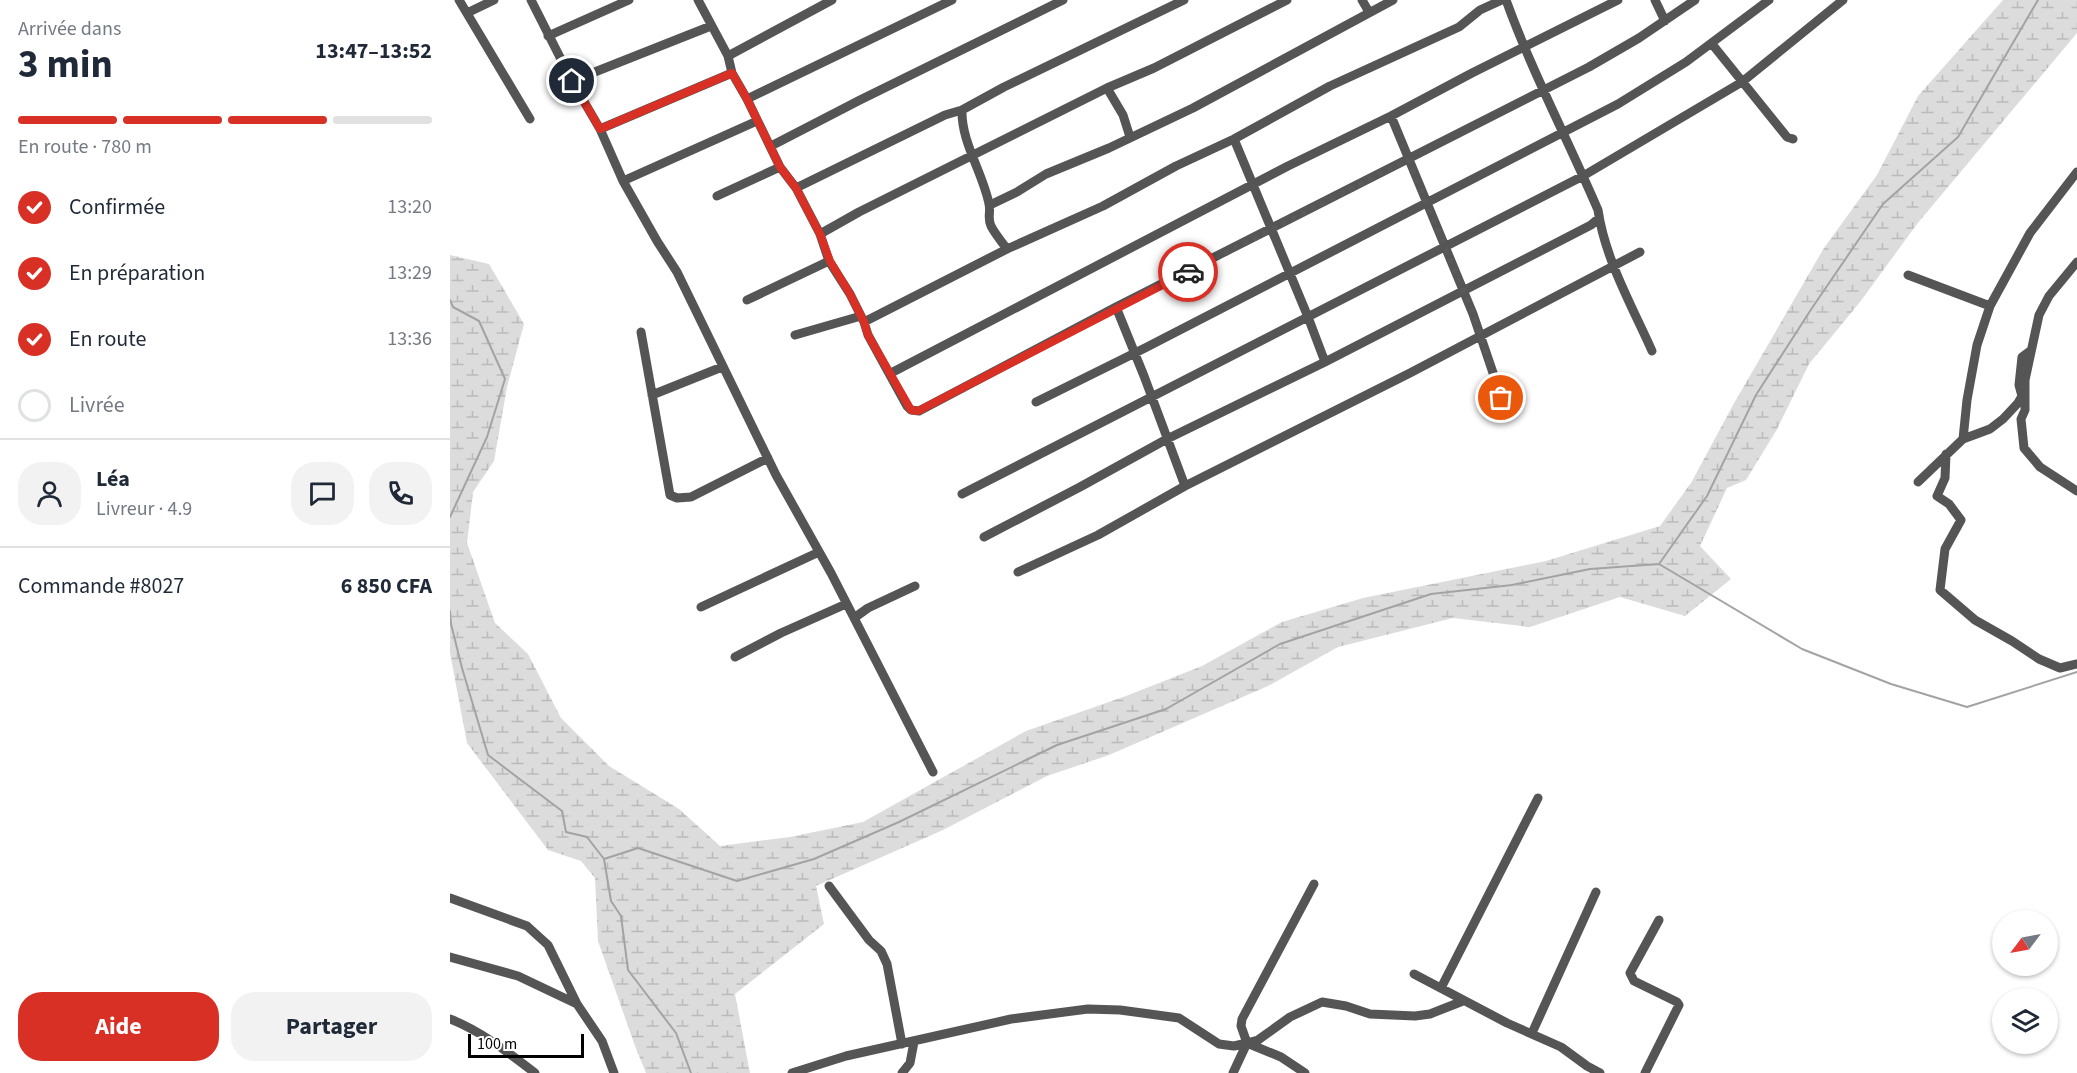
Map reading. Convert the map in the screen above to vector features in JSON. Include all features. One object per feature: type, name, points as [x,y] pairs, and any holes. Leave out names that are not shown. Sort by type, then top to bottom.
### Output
[{"type":"street","points":[[459,0],[530,119]]},
{"type":"street","points":[[467,13],[494,0]]},
{"type":"street","points":[[531,0],[572,81],[600,129],[623,181],[677,272],[768,458],[933,772]]},
{"type":"street","points":[[548,36],[629,0]]},
{"type":"street","points":[[698,0],[728,56],[732,73],[780,167],[796,188],[820,234],[830,261],[862,319],[868,335],[908,406],[911,410],[918,411],[1270,228],[1589,67],[1695,0]]},
{"type":"street","points":[[728,56],[832,0]]},
{"type":"street","points":[[747,99],[952,0]]},
{"type":"street","points":[[771,146],[1063,0]]},
{"type":"street","points":[[796,188],[945,115],[962,110],[1004,87],[1184,0]]},
{"type":"street","points":[[820,234],[859,212],[1107,88],[1154,68],[1287,0]]},
{"type":"street","points":[[1362,0],[1369,12]]},
{"type":"street","points":[[990,205],[1046,174],[1089,157],[1193,108],[1393,0]]},
{"type":"street","points":[[795,335],[862,319],[1007,249],[1103,206],[1176,166],[1234,139],[1330,86],[1459,27],[1480,10],[1504,0],[1598,210],[1598,219],[1614,266],[1652,351]]},
{"type":"street","points":[[891,373],[1254,184],[1618,0]]},
{"type":"street","points":[[1655,0],[1665,21]]},
{"type":"street","points":[[1036,402],[1626,99],[1712,45],[1769,0]]},
{"type":"street","points":[[962,494],[1583,176],[1742,82],[1843,0]]},
{"type":"street","points":[[572,81],[711,26]]},
{"type":"street","points":[[1712,45],[1787,137],[1793,139]]},
{"type":"street","points":[[600,129],[732,73]]},
{"type":"street","points":[[1107,88],[1123,115],[1130,137]]},
{"type":"street","points":[[962,110],[972,156],[990,205],[988,219],[992,229],[1007,249]]},
{"type":"street","points":[[1391,116],[1446,246],[1481,336],[1506,411]]},
{"type":"street","points":[[623,181],[757,121]]},
{"type":"street","points":[[1234,139],[1325,362]]},
{"type":"street","points":[[717,196],[780,167]]},
{"type":"street","points":[[1963,439],[1977,345],[1990,306],[2030,233],[2077,172]]},
{"type":"street","points":[[984,537],[1167,439],[1325,362],[1591,225],[1598,219]]},
{"type":"street","points":[[1018,572],[1098,535],[1185,486],[1481,336],[1640,252]]},
{"type":"street","points":[[747,300],[830,261]]},
{"type":"street","points":[[2077,262],[2049,296],[2038,315],[2025,380],[2025,410],[2021,419],[2023,446],[2040,467],[2077,491]]},
{"type":"street","points":[[1908,274],[1990,306]]},
{"type":"street","points":[[1116,307],[1185,486]]},
{"type":"street","points":[[641,332],[670,495],[677,498],[691,497],[768,458]]},
{"type":"street","points":[[1918,482],[1963,439],[1994,426],[2018,404],[2022,396],[2019,385],[2022,357],[2030,351]]},
{"type":"street","points":[[652,395],[722,367]]},
{"type":"street","points":[[1946,454],[1945,478],[1937,496],[1949,504],[1961,520],[1945,549],[1940,590],[1975,620],[2039,659],[2060,668],[2077,663]]},
{"type":"street","points":[[701,607],[819,552]]},
{"type":"street","points":[[854,618],[868,608],[915,586]]},
{"type":"street","points":[[735,657],[781,633],[846,604]]},
{"type":"street","points":[[1441,988],[1538,798]]},
{"type":"street","points":[[1233,1073],[1247,1043],[1241,1026],[1242,1019],[1314,884]]},
{"type":"street","points":[[829,886],[869,940],[881,951],[886,964],[902,1044]]},
{"type":"street","points":[[1532,1033],[1596,892]]},
{"type":"street","points":[[450,898],[527,926],[548,945],[577,1004],[602,1041],[614,1073]]},
{"type":"street","points":[[1646,1073],[1679,1005],[1634,981],[1630,974],[1659,920]]},
{"type":"street","points":[[450,957],[518,976],[577,1004]]},
{"type":"street","points":[[1414,974],[1561,1047],[1600,1073]]},
{"type":"street","points":[[792,1073],[846,1056],[1011,1019],[1088,1009],[1174,1017],[1185,1020],[1219,1044],[1234,1046],[1258,1040],[1290,1017],[1322,1002],[1346,1006],[1370,1014],[1404,1016],[1430,1014],[1463,1000]]},
{"type":"street","points":[[450,1019],[464,1024],[506,1050],[535,1073]]},
{"type":"street","points":[[902,1073],[910,1063],[914,1041]]},
{"type":"street","points":[[1247,1043],[1281,1057],[1294,1069],[1305,1073]]},
{"type":"green space","points":[[2003,0],[2077,0],[2077,33],[1917,224],[1860,302],[1809,364],[1776,431],[1746,480],[1727,488],[1700,546],[1731,579],[1685,616],[1620,597],[1530,627],[1453,618],[1338,647],[1268,686],[1109,755],[1047,776],[943,830],[816,886],[824,924],[735,994],[750,1073],[646,1073],[598,941],[595,878],[581,861],[548,850],[467,743],[450,653],[450,255],[489,264],[524,324],[507,387],[494,461],[473,492],[467,543],[495,623],[528,654],[561,718],[609,766],[679,809],[720,846],[790,837],[863,822],[1026,731],[1126,696],[1202,666],[1282,622],[1363,598],[1546,561],[1660,526],[1691,483],[1733,405],[1824,248],[1877,175],[1918,96]]},
{"type":"waterway","points":[[604,859],[638,848],[737,881],[814,859],[899,822],[1057,745],[1166,709],[1280,644],[1431,594],[1512,585],[1590,569],[1659,564],[1707,496],[1756,395],[1812,308],[1883,204],[1958,137],[2038,0]]},
{"type":"waterway","points":[[450,300],[453,307],[479,321],[505,379],[487,437],[450,517]]},
{"type":"waterway","points":[[1659,564],[1802,649],[1891,684],[1967,707],[2077,672]]},
{"type":"waterway","points":[[450,611],[462,668],[488,755],[562,811],[566,832],[587,837],[604,859],[611,901],[621,916],[628,970],[676,1033],[691,1073]]},
{"type":"way so far","points":[[1188,272],[1270,228],[1408,160],[1473,314],[1501,398]]},
{"type":"route","points":[[572,81],[600,129],[732,73],[780,167],[796,188],[820,234],[830,261],[850,294],[868,335],[911,410],[918,411],[1116,307],[1188,272]]}]
